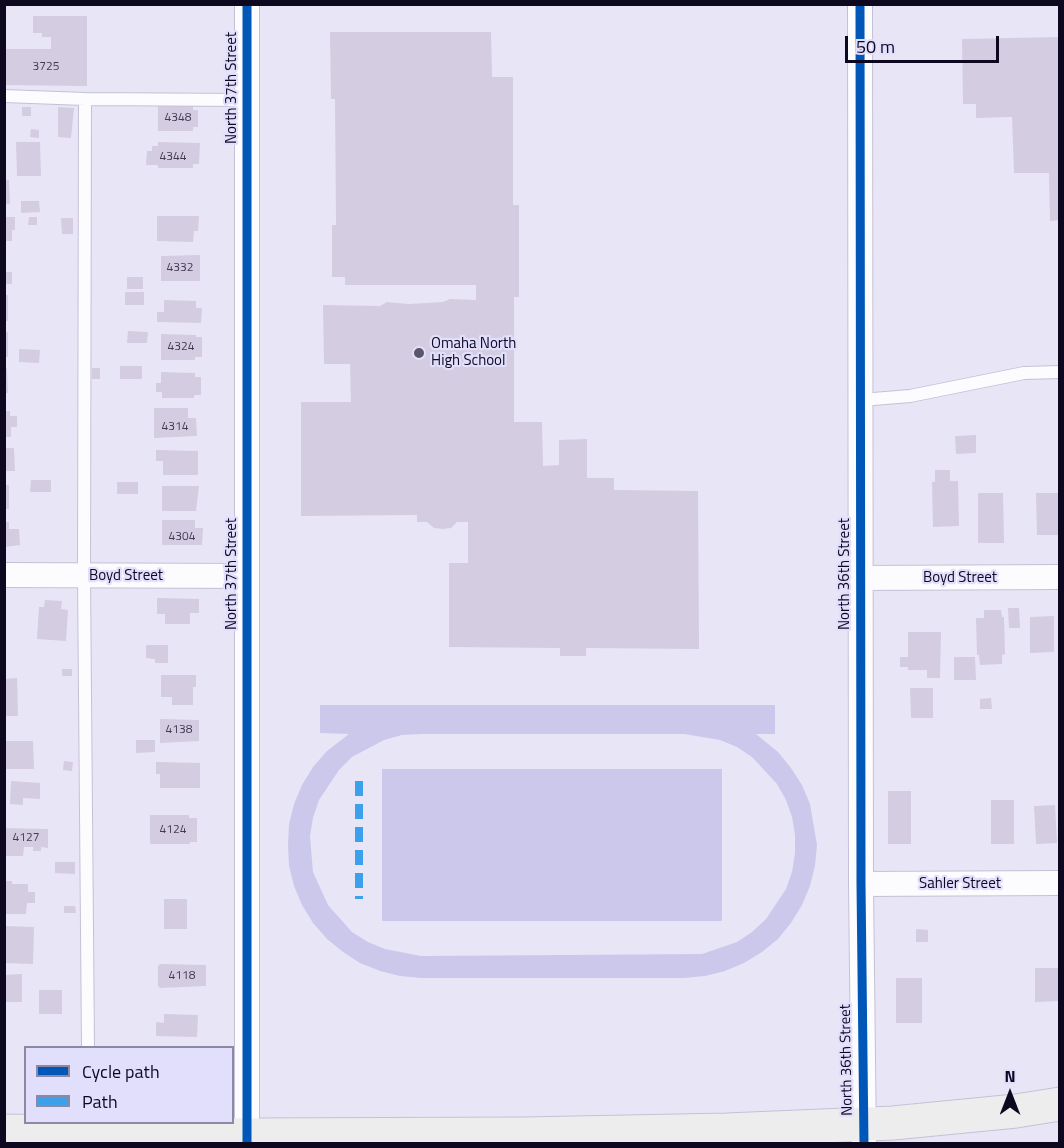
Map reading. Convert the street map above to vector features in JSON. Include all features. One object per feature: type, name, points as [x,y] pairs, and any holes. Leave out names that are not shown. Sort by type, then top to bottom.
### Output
[{"type":"street","name":"North 37th Street","points":[[247,4],[247,1139]]},
{"type":"street","name":"North 36th Street","points":[[860,4],[863,1134]]},
{"type":"street","name":"Boyd Street","points":[[4,575],[247,576]]},
{"type":"street","name":"Boyd Street","points":[[860,578],[1059,577]]},
{"type":"street","name":"Sahler Street","points":[[861,884],[1059,883]]},
{"type":"street","points":[[4,1131],[89,1128],[247,1139],[558,1139],[863,1134],[1059,1104]]},
{"type":"lane","points":[[4,96],[247,100]]},
{"type":"lane","points":[[85,99],[84,576],[88,1046]]},
{"type":"lane","points":[[861,400],[910,396],[1024,373],[1059,372]]},
{"type":"shaded area","points":[[320,705],[775,705],[775,734],[756,734],[778,752],[791,768],[810,804],[817,845],[810,886],[802,905],[778,939],[744,963],[705,976],[684,978],[421,978],[380,971],[360,963],[327,939],[313,923],[294,886],[289,866],[288,845],[289,824],[294,804],[313,767],[327,751],[349,734],[320,733]],"holes":[[[421,734],[684,734],[720,740],[752,757],[777,784],[792,817],[795,853],[786,889],[766,919],[737,942],[702,954],[421,956],[385,949],[352,932],[328,905],[313,872],[310,836],[319,800],[339,770],[352,757],[384,740],[402,735]]]},
{"type":"shaded area","points":[[382,769],[722,769],[722,921],[382,921]]},
{"type":"building","points":[[33,16],[87,16],[87,86],[4,85],[4,49],[51,49],[51,37],[42,37],[42,33],[33,33]]},
{"type":"building","name":"Omaha North High School","points":[[330,32],[491,32],[492,77],[513,77],[513,205],[519,205],[519,297],[514,297],[514,422],[542,422],[543,466],[559,465],[559,440],[587,439],[587,478],[614,478],[614,490],[698,491],[699,649],[586,648],[586,656],[560,656],[560,648],[449,647],[449,563],[468,563],[468,522],[457,522],[451,528],[443,529],[434,528],[427,522],[417,522],[417,515],[301,516],[301,402],[351,402],[350,364],[324,364],[323,305],[380,306],[387,302],[409,304],[443,302],[450,299],[476,300],[476,285],[345,285],[345,277],[332,277],[332,225],[336,225],[335,99],[331,99]]},
{"type":"building","points":[[1060,37],[1060,220],[1050,221],[1049,173],[1014,173],[1012,117],[976,118],[976,104],[963,104],[962,39]]},
{"type":"building","points":[[158,105],[193,105],[193,110],[198,110],[198,127],[193,127],[193,131],[158,131]]},
{"type":"building","points":[[22,107],[31,107],[31,116],[22,116]]},
{"type":"building","points":[[58,107],[74,108],[71,138],[58,137]]},
{"type":"building","points":[[31,129],[39,130],[39,138],[30,137]]},
{"type":"building","points":[[16,142],[40,142],[41,176],[17,176]]},
{"type":"building","points":[[158,142],[200,143],[199,164],[193,164],[193,168],[158,168],[158,165],[146,165],[147,151],[152,151],[152,146],[158,146]]},
{"type":"building","points":[[4,180],[9,180],[10,204],[4,204]]},
{"type":"building","points":[[21,201],[39,201],[40,212],[21,213]]},
{"type":"building","points":[[157,216],[199,216],[198,231],[194,231],[193,242],[157,241]]},
{"type":"building","points":[[4,217],[15,217],[12,241],[4,241]]},
{"type":"building","points":[[29,217],[37,217],[37,225],[28,225]]},
{"type":"building","points":[[61,218],[73,218],[73,234],[62,234]]},
{"type":"building","points":[[200,255],[200,281],[161,281],[161,256]]},
{"type":"building","points":[[4,272],[12,272],[12,284],[4,284]]},
{"type":"building","points":[[127,277],[143,277],[143,289],[127,289]]},
{"type":"building","points":[[125,292],[144,292],[144,305],[125,305]]},
{"type":"building","points":[[4,295],[8,295],[8,321],[4,321]]},
{"type":"building","points":[[164,300],[196,301],[196,308],[202,308],[201,323],[157,322],[157,312],[164,312]]},
{"type":"building","points":[[128,331],[148,332],[147,343],[127,343]]},
{"type":"building","points":[[4,332],[8,332],[8,357],[4,357]]},
{"type":"building","points":[[161,334],[202,337],[202,357],[195,357],[195,360],[161,360]]},
{"type":"building","points":[[19,349],[40,350],[39,363],[19,362]]},
{"type":"building","points":[[120,366],[142,366],[142,379],[120,379]]},
{"type":"building","points":[[4,368],[7,368],[8,393],[4,393]]},
{"type":"building","points":[[92,368],[100,368],[100,379],[92,379]]},
{"type":"building","points":[[161,372],[195,373],[195,377],[201,377],[201,395],[194,395],[194,398],[162,398],[162,392],[156,392],[156,383],[161,383]]},
{"type":"building","points":[[154,408],[188,408],[188,418],[196,418],[197,436],[154,438]]},
{"type":"building","points":[[4,411],[10,411],[10,416],[17,416],[17,427],[11,427],[11,437],[4,437]]},
{"type":"building","points":[[976,435],[976,453],[956,454],[955,436]]},
{"type":"building","points":[[4,448],[14,448],[15,471],[4,471]]},
{"type":"building","points":[[156,450],[198,451],[198,475],[163,475],[163,461],[156,461]]},
{"type":"building","points":[[935,470],[950,470],[950,481],[958,481],[959,526],[933,527],[932,482],[935,482]]},
{"type":"building","points":[[31,480],[51,480],[51,492],[30,492]]},
{"type":"building","points":[[117,482],[138,482],[138,494],[117,494]]},
{"type":"building","points":[[4,485],[9,485],[9,509],[4,509]]},
{"type":"building","points":[[162,486],[199,486],[196,511],[162,511]]},
{"type":"building","points":[[978,493],[1003,493],[1004,543],[978,543]]},
{"type":"building","points":[[1036,493],[1058,493],[1058,535],[1037,535]]},
{"type":"building","points":[[162,520],[195,520],[195,528],[203,528],[202,545],[162,545]]},
{"type":"building","points":[[4,522],[9,522],[9,529],[19,529],[20,545],[4,547]]},
{"type":"building","points":[[157,598],[199,599],[199,613],[190,613],[190,624],[165,624],[165,614],[157,614]]},
{"type":"building","points":[[45,600],[62,601],[61,609],[68,610],[66,641],[37,639],[39,607],[44,607]]},
{"type":"building","points":[[1008,608],[1019,608],[1020,628],[1009,628]]},
{"type":"building","points":[[984,610],[1001,610],[1002,617],[1004,617],[1005,654],[1002,655],[1002,664],[980,665],[979,655],[977,655],[976,618],[984,618]]},
{"type":"building","points":[[1054,616],[1054,652],[1030,653],[1030,617]]},
{"type":"building","points":[[908,632],[941,632],[940,678],[927,678],[927,670],[908,670],[908,667],[900,667],[900,657],[908,657]]},
{"type":"building","points":[[146,645],[168,645],[168,663],[155,663],[155,659],[146,658]]},
{"type":"building","points":[[954,657],[975,657],[976,680],[954,680]]},
{"type":"building","points":[[62,669],[72,669],[72,676],[62,676]]},
{"type":"building","points":[[161,675],[196,675],[193,705],[172,705],[172,697],[161,697]]},
{"type":"building","points":[[17,678],[18,716],[4,716],[4,679]]},
{"type":"building","points":[[910,688],[933,688],[933,718],[911,718]]},
{"type":"building","points":[[991,698],[992,709],[980,709],[980,699]]},
{"type":"building","points":[[160,719],[199,720],[199,741],[160,743]]},
{"type":"building","points":[[136,740],[155,740],[155,752],[136,753]]},
{"type":"building","points":[[4,741],[33,741],[34,769],[4,769]]},
{"type":"building","points":[[64,761],[73,762],[72,771],[63,770]]},
{"type":"building","points":[[156,762],[200,763],[200,788],[160,788],[160,774],[156,774]]},
{"type":"building","points":[[11,781],[40,783],[40,799],[23,798],[23,805],[10,804]]},
{"type":"building","points":[[888,791],[911,791],[911,844],[888,844]]},
{"type":"building","points":[[991,800],[1014,800],[1014,844],[991,844]]},
{"type":"building","points":[[1055,805],[1057,843],[1036,844],[1034,806]]},
{"type":"building","points":[[150,815],[189,815],[189,818],[197,818],[197,842],[150,844]]},
{"type":"building","points":[[4,828],[48,829],[48,848],[41,847],[41,851],[33,851],[33,847],[24,847],[23,856],[4,856]]},
{"type":"building","points":[[55,862],[75,862],[75,874],[55,873]]},
{"type":"building","points":[[4,881],[12,881],[12,884],[28,884],[28,892],[35,892],[35,903],[27,903],[26,914],[4,914]]},
{"type":"building","points":[[164,899],[187,899],[187,929],[164,929]]},
{"type":"building","points":[[64,906],[75,906],[76,913],[64,913]]},
{"type":"building","points":[[4,926],[34,927],[33,964],[4,963]]},
{"type":"building","points":[[916,929],[928,930],[928,942],[916,942]]},
{"type":"building","points":[[160,964],[206,965],[206,986],[160,988],[158,986],[158,966]]},
{"type":"building","points":[[1035,968],[1060,968],[1060,1001],[1035,1002]]},
{"type":"building","points":[[22,974],[22,1002],[4,1002],[4,975]]},
{"type":"building","points":[[896,978],[922,978],[922,1023],[896,1023]]},
{"type":"building","points":[[39,990],[62,990],[62,1014],[39,1014]]},
{"type":"building","points":[[164,1014],[198,1015],[197,1037],[156,1036],[156,1022],[164,1023]]},
{"type":"marked path","points":[[359,781],[359,899]]},
{"type":"cycle path","points":[[247,4],[247,1144]]},
{"type":"cycle path","points":[[860,4],[861,884],[864,1144]]},
{"type":"place","name":"Omaha North High School","points":[[419,353]]}]
